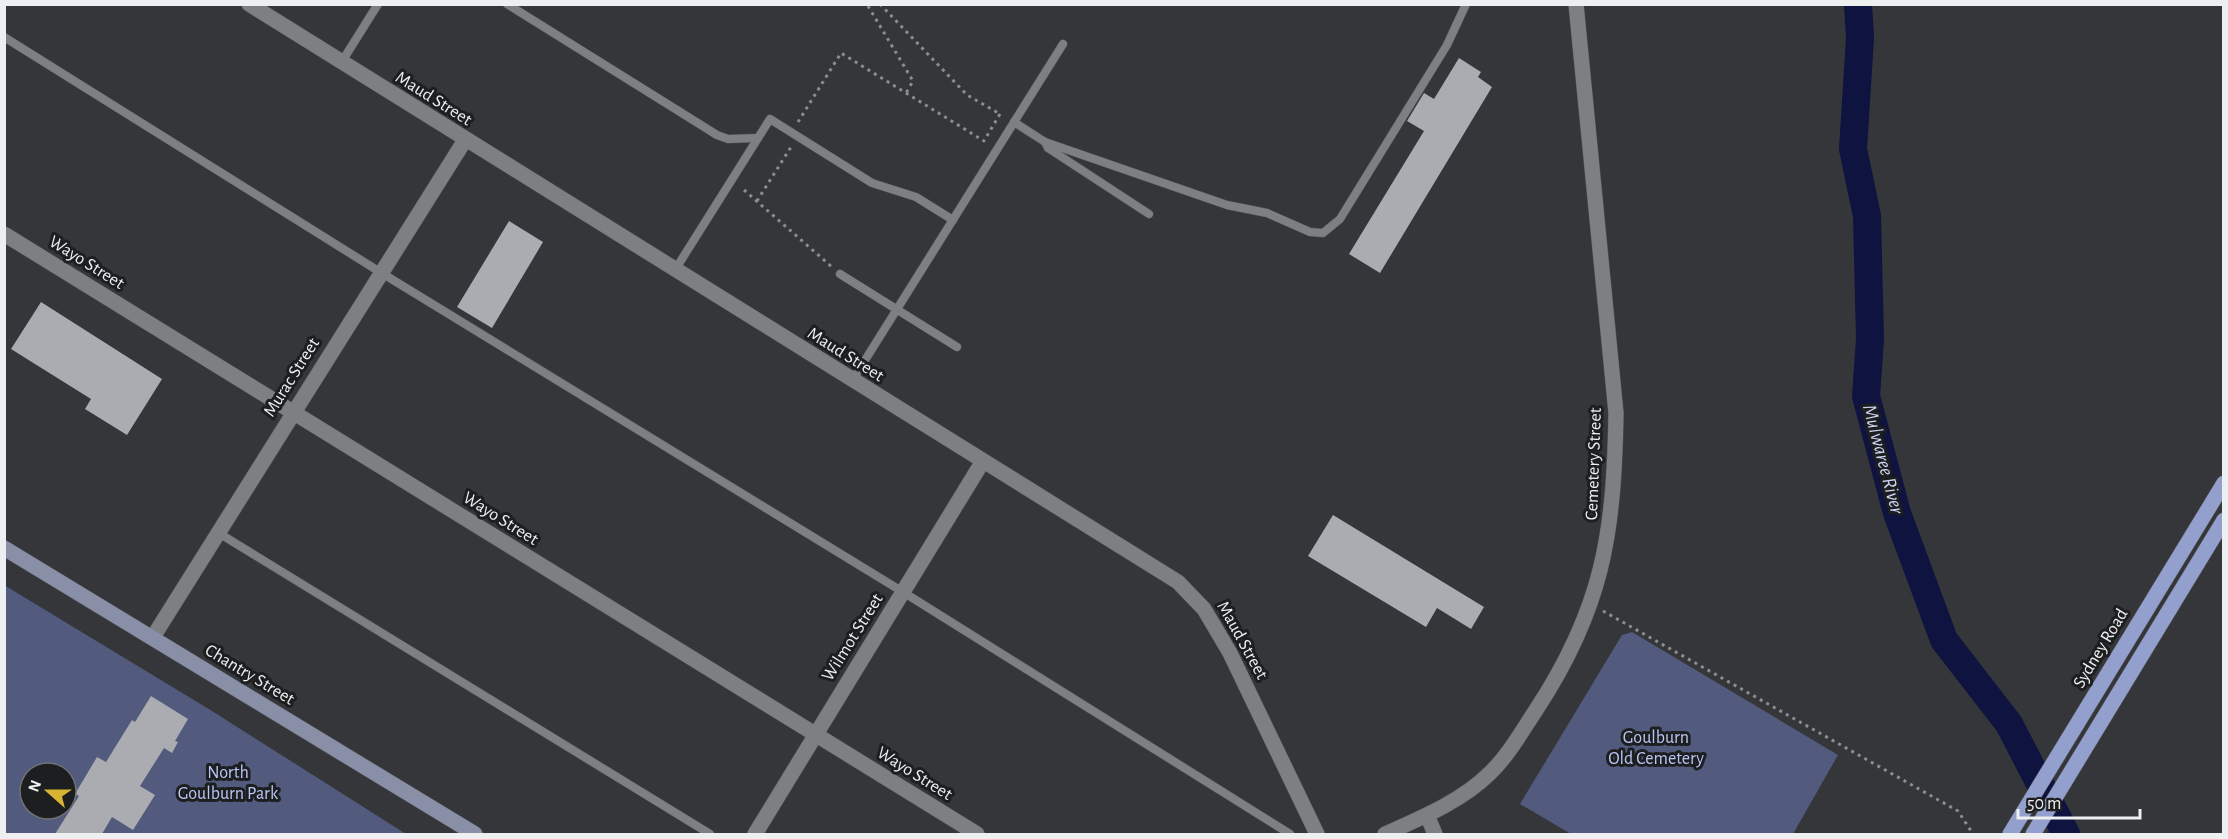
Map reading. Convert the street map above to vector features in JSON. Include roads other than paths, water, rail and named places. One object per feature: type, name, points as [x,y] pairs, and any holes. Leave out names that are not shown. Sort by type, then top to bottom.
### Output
[{"type":"main road","name":"Sydney Road","points":[[2010,834],[2223,483]]},
{"type":"main road","points":[[2033,834],[2223,520]]},
{"type":"main road","name":"Chantry Street","points":[[4,548],[475,834]]},
{"type":"street","name":"Maud Street","points":[[249,4],[852,381],[1156,566],[1195,599],[1230,653],[1317,834]]},
{"type":"street","name":"Cemetery Street","points":[[1385,834],[1427,815],[1491,773],[1550,689],[1577,640],[1596,591],[1609,536],[1615,482],[1616,413],[1576,4]]},
{"type":"street","name":"Murac Street","points":[[153,637],[291,412],[465,140]]},
{"type":"street","name":"Wayo Street","points":[[4,234],[977,834]]},
{"type":"street","name":"Wilmot Street","points":[[755,834],[983,461]]},
{"type":"street","points":[[1427,815],[1435,834]]},
{"type":"lane","points":[[341,63],[378,4]]},
{"type":"lane","points":[[507,4],[717,135],[733,140],[758,138]]},
{"type":"lane","points":[[1014,122],[1045,142],[1227,205],[1267,213],[1310,232],[1323,233],[1340,219],[1447,45],[1466,4]]},
{"type":"lane","points":[[4,37],[380,272],[903,592],[1290,834]]},
{"type":"lane","points":[[852,381],[1063,44]]},
{"type":"lane","points":[[675,271],[770,119],[872,183],[916,197],[953,220]]},
{"type":"lane","points":[[1045,142],[1048,148],[1149,214]]},
{"type":"lane","points":[[840,274],[957,347]]},
{"type":"lane","points":[[217,532],[710,834]]},
{"type":"waterway","name":"Mulwaree River","points":[[1858,4],[1860,38],[1853,149],[1867,216],[1870,339],[1866,396],[1897,513],[1944,640],[2009,724],[2066,834]]},
{"type":"park label","name":"Goulburn Old Cemetery","points":[[1656,747]]},
{"type":"park label","name":"North Goulburn Park","points":[[228,782]]}]
